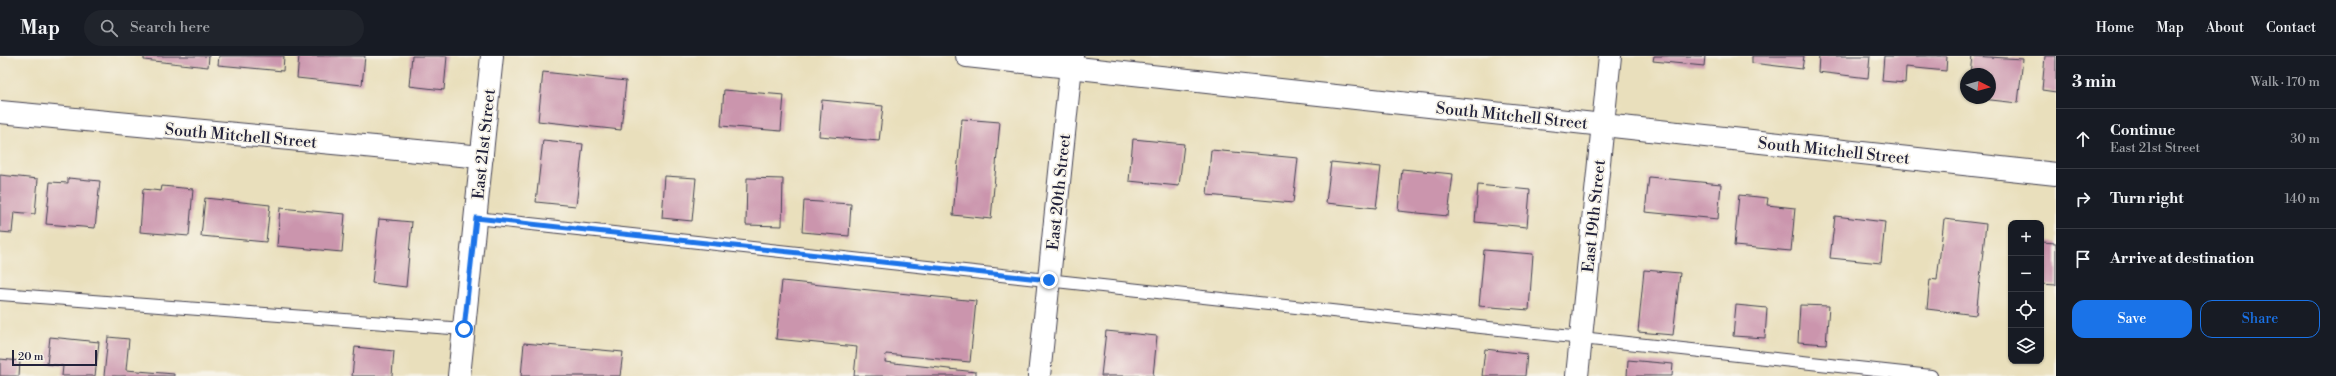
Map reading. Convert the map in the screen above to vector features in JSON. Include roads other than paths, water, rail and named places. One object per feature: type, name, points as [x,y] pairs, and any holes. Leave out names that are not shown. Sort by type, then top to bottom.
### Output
[{"type":"street","name":"East 21st Street","points":[[459,376],[492,56]]},
{"type":"street","name":"South Mitchell Street","points":[[967,56],[1072,62],[1603,125],[2056,174]]},
{"type":"street","name":"East 19th Street","points":[[1577,376],[1610,56]]},
{"type":"street","name":"East 20th Street","points":[[1039,376],[1072,62]]},
{"type":"street","name":"South Mitchell Street","points":[[0,112],[482,157]]},
{"type":"lane","points":[[476,218],[1932,376]]},
{"type":"lane","points":[[0,294],[464,329]]}]
